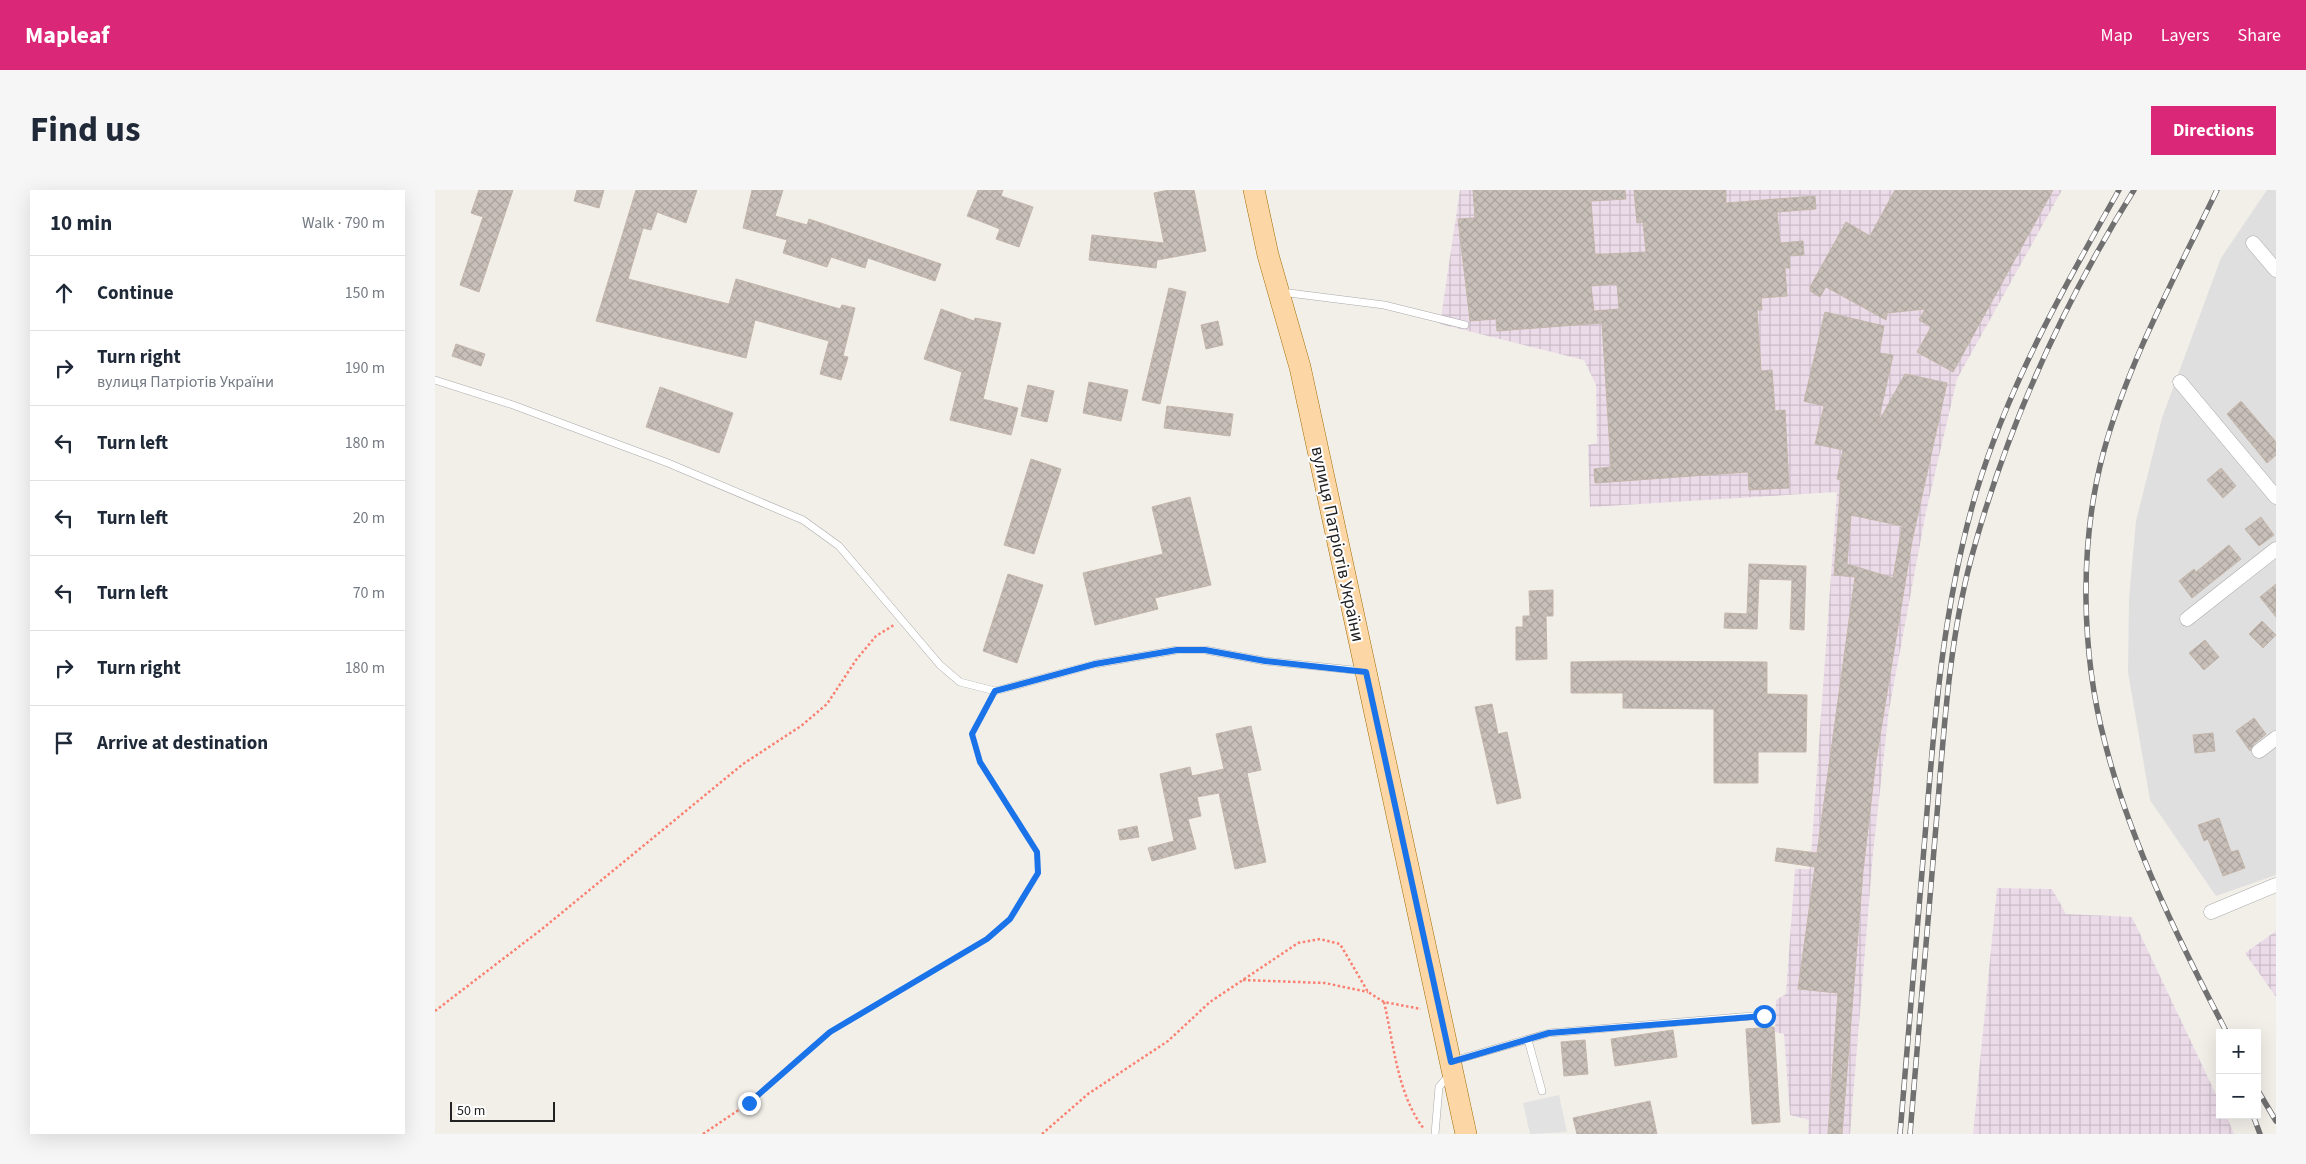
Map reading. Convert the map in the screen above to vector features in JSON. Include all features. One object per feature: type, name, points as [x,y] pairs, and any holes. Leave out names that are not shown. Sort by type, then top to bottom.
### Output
[{"type":"main road","name":"вулиця Патріотів України","points":[[1253,190],[1300,367],[1466,1134]]},
{"type":"street","points":[[2253,243],[2276,270]]},
{"type":"street","points":[[2180,382],[2276,497]]},
{"type":"street","points":[[2187,619],[2276,549]]},
{"type":"street","points":[[2259,751],[2276,738]]},
{"type":"street","points":[[2211,912],[2276,886]]},
{"type":"lane","points":[[1279,292],[1383,305],[1465,325]]},
{"type":"lane","points":[[435,380],[513,404],[667,463],[803,520],[839,546],[940,665],[960,682],[995,691],[1095,664],[1177,650],[1205,650],[1265,661],[1366,672]]},
{"type":"lane","points":[[1435,1134],[1439,1087],[1451,1066],[1549,1033],[1764,1016]]},
{"type":"lane","points":[[1528,1040],[1542,1091]]},
{"type":"path","points":[[435,1011],[542,929],[743,764],[801,726],[827,704],[856,660],[875,636],[902,620]]},
{"type":"path","points":[[703,1134],[749,1103],[830,1032],[987,939],[1010,919],[1038,873],[1037,852],[980,762],[972,734],[995,691]]},
{"type":"path","points":[[1042,1134],[1088,1094],[1168,1041],[1210,1002],[1298,943],[1320,939],[1340,944],[1368,992]]},
{"type":"path","points":[[1241,980],[1325,983],[1368,992],[1384,1002],[1440,1013]]},
{"type":"path","points":[[1384,1002],[1405,1095],[1417,1119],[1428,1134]]},
{"type":"shaded area","points":[[1460,190],[2062,190],[1957,379],[1926,512],[1889,710],[1873,853],[1850,1134],[1808,1134],[1809,1120],[1790,1115],[1784,1034],[1775,1032],[1776,1000],[1786,994],[1795,869],[1810,869],[1837,492],[1590,507],[1588,445],[1597,443],[1596,385],[1584,360],[1440,324]]},
{"type":"shaded area","points":[[2267,190],[2276,190],[2276,875],[2216,896],[2150,800],[2128,672],[2129,599],[2136,521],[2162,418],[2221,258]]},
{"type":"shaded area","points":[[1997,888],[2052,889],[2066,914],[2132,917],[2216,1095],[2216,1119],[2228,1119],[2234,1134],[1973,1134]]},
{"type":"shaded area","points":[[2276,931],[2276,997],[2245,953]]},
{"type":"shaded area","points":[[1559,1095],[1567,1132],[1530,1134],[1523,1103]]},
{"type":"building","points":[[479,190],[513,190],[479,292],[460,285],[483,217],[471,213]]},
{"type":"building","points":[[577,190],[604,190],[599,208],[574,201]]},
{"type":"building","points":[[636,190],[697,190],[686,223],[657,212],[651,230],[643,228],[628,279],[729,304],[736,279],[840,309],[842,305],[855,308],[843,356],[848,357],[841,380],[820,374],[829,341],[755,320],[746,358],[596,321]]},
{"type":"building","points":[[752,190],[783,190],[775,216],[807,225],[809,219],[941,264],[935,281],[868,258],[865,268],[831,257],[827,267],[783,253],[787,240],[743,228]]},
{"type":"building","points":[[978,190],[1003,190],[1001,196],[1033,207],[1019,247],[996,239],[1000,229],[967,216]]},
{"type":"building","points":[[1169,190],[1194,190],[1206,251],[1157,260],[1156,268],[1089,260],[1092,235],[1164,243],[1154,193]]},
{"type":"building","points":[[1473,190],[1625,190],[1626,199],[1591,201],[1595,254],[1646,252],[1643,222],[1637,223],[1634,190],[1726,190],[1726,203],[1815,196],[1816,209],[1777,212],[1780,243],[1803,241],[1804,255],[1789,256],[1790,268],[1785,268],[1787,296],[1761,298],[1762,310],[1757,310],[1761,371],[1772,370],[1775,411],[1785,410],[1789,488],[1749,490],[1748,472],[1595,483],[1594,469],[1611,467],[1602,323],[1497,331],[1496,319],[1470,321],[1458,219],[1475,218]],"holes":[[[1617,284],[1619,309],[1594,311],[1591,286]]]},
{"type":"building","points":[[1895,190],[2053,190],[1953,372],[1917,352],[1931,327],[1919,320],[1925,309],[1887,313],[1886,320],[1826,287],[1820,297],[1810,291],[1810,287],[1846,222],[1870,236]]},
{"type":"building","points":[[1169,288],[1186,292],[1160,404],[1142,400]]},
{"type":"building","points":[[941,309],[974,321],[975,318],[1001,323],[983,399],[1018,408],[1011,435],[950,420],[962,372],[924,359]]},
{"type":"building","points":[[1825,312],[1884,326],[1879,353],[1893,355],[1878,423],[1905,374],[1947,383],[1912,541],[1876,760],[1863,871],[1842,1134],[1828,1134],[1838,993],[1798,989],[1815,867],[1775,861],[1777,848],[1817,853],[1855,577],[1834,575],[1841,480],[1837,479],[1843,450],[1815,444],[1824,406],[1804,401]],"holes":[[[1851,515],[1902,526],[1893,578],[1847,564]]]},
{"type":"building","points":[[1218,321],[1223,345],[1206,349],[1201,325]]},
{"type":"building","points":[[456,344],[485,354],[481,366],[452,356]]},
{"type":"building","points":[[1089,382],[1128,390],[1121,421],[1083,413]]},
{"type":"building","points":[[1028,385],[1054,391],[1047,422],[1021,416]]},
{"type":"building","points":[[660,387],[733,413],[719,453],[646,427]]},
{"type":"building","points":[[2241,401],[2276,442],[2276,455],[2267,463],[2227,414]]},
{"type":"building","points":[[1167,406],[1233,414],[1230,436],[1164,428]]},
{"type":"building","points":[[1031,459],[1061,469],[1034,554],[1004,545]]},
{"type":"building","points":[[2221,468],[2236,486],[2223,498],[2207,480]]},
{"type":"building","points":[[1190,497],[1211,585],[1155,598],[1158,609],[1095,625],[1083,573],[1163,554],[1152,507]]},
{"type":"building","points":[[2261,517],[2274,535],[2259,546],[2245,529]]},
{"type":"building","points":[[2229,545],[2241,559],[2192,598],[2179,581],[2194,569],[2196,572]]},
{"type":"building","points":[[1749,564],[1806,566],[1804,630],[1790,629],[1792,580],[1759,579],[1757,629],[1724,628],[1725,613],[1747,614]]},
{"type":"building","points":[[1008,574],[1043,585],[1017,663],[983,651]]},
{"type":"building","points":[[2276,584],[2276,617],[2260,597]]},
{"type":"building","points":[[1553,590],[1553,616],[1546,616],[1547,659],[1516,660],[1516,627],[1523,627],[1523,616],[1530,616],[1529,591]]},
{"type":"building","points":[[2262,621],[2276,635],[2263,648],[2249,634]]},
{"type":"building","points":[[2205,640],[2219,657],[2204,670],[2189,653]]},
{"type":"building","points":[[1571,662],[1767,662],[1767,694],[1807,695],[1806,752],[1758,752],[1758,783],[1714,783],[1714,709],[1623,708],[1623,693],[1571,693]]},
{"type":"building","points":[[1492,704],[1498,734],[1507,732],[1521,798],[1497,804],[1475,707]]},
{"type":"building","points":[[2254,718],[2266,734],[2254,744],[2250,751],[2236,731]]},
{"type":"building","points":[[1251,726],[1261,770],[1247,773],[1266,862],[1235,869],[1219,793],[1197,797],[1201,816],[1188,819],[1196,849],[1152,861],[1148,848],[1174,841],[1160,774],[1190,767],[1192,776],[1224,769],[1216,734]]},
{"type":"building","points":[[2213,733],[2215,751],[2195,753],[2193,735]]},
{"type":"building","points":[[2219,818],[2231,852],[2238,850],[2245,868],[2223,876],[2208,839],[2204,841],[2198,825]]},
{"type":"building","points":[[1137,826],[1139,837],[1120,840],[1118,830]]},
{"type":"building","points":[[1774,1027],[1780,1122],[1752,1124],[1746,1029]]},
{"type":"building","points":[[1673,1030],[1677,1057],[1615,1066],[1611,1039]]},
{"type":"building","points":[[1585,1040],[1588,1074],[1564,1076],[1561,1042]]},
{"type":"building","points":[[1650,1101],[1657,1134],[1577,1134],[1573,1118]]},
{"type":"railway","points":[[1900,1134],[1937,698],[1948,616],[1965,534],[1989,453],[2021,376],[2058,300],[2119,190]]},
{"type":"railway","points":[[1910,1134],[1945,718],[1957,622],[1971,559],[2001,463],[2039,368],[2084,277],[2134,190]]},
{"type":"railway","points":[[2217,190],[2139,352],[2113,419],[2095,489],[2087,561],[2086,598],[2087,636],[2091,672],[2105,743],[2116,781],[2142,855],[2191,963],[2225,1029]]},
{"type":"railway","points":[[2261,1096],[2276,1121]]},
{"type":"railway","points":[[2254,1119],[2260,1134]]},
{"type":"route","points":[[749,1103],[830,1032],[987,939],[1010,919],[1038,873],[1037,852],[980,762],[972,734],[995,691],[1095,664],[1177,650],[1205,650],[1265,661],[1366,672],[1451,1062],[1549,1033],[1764,1016]]}]
